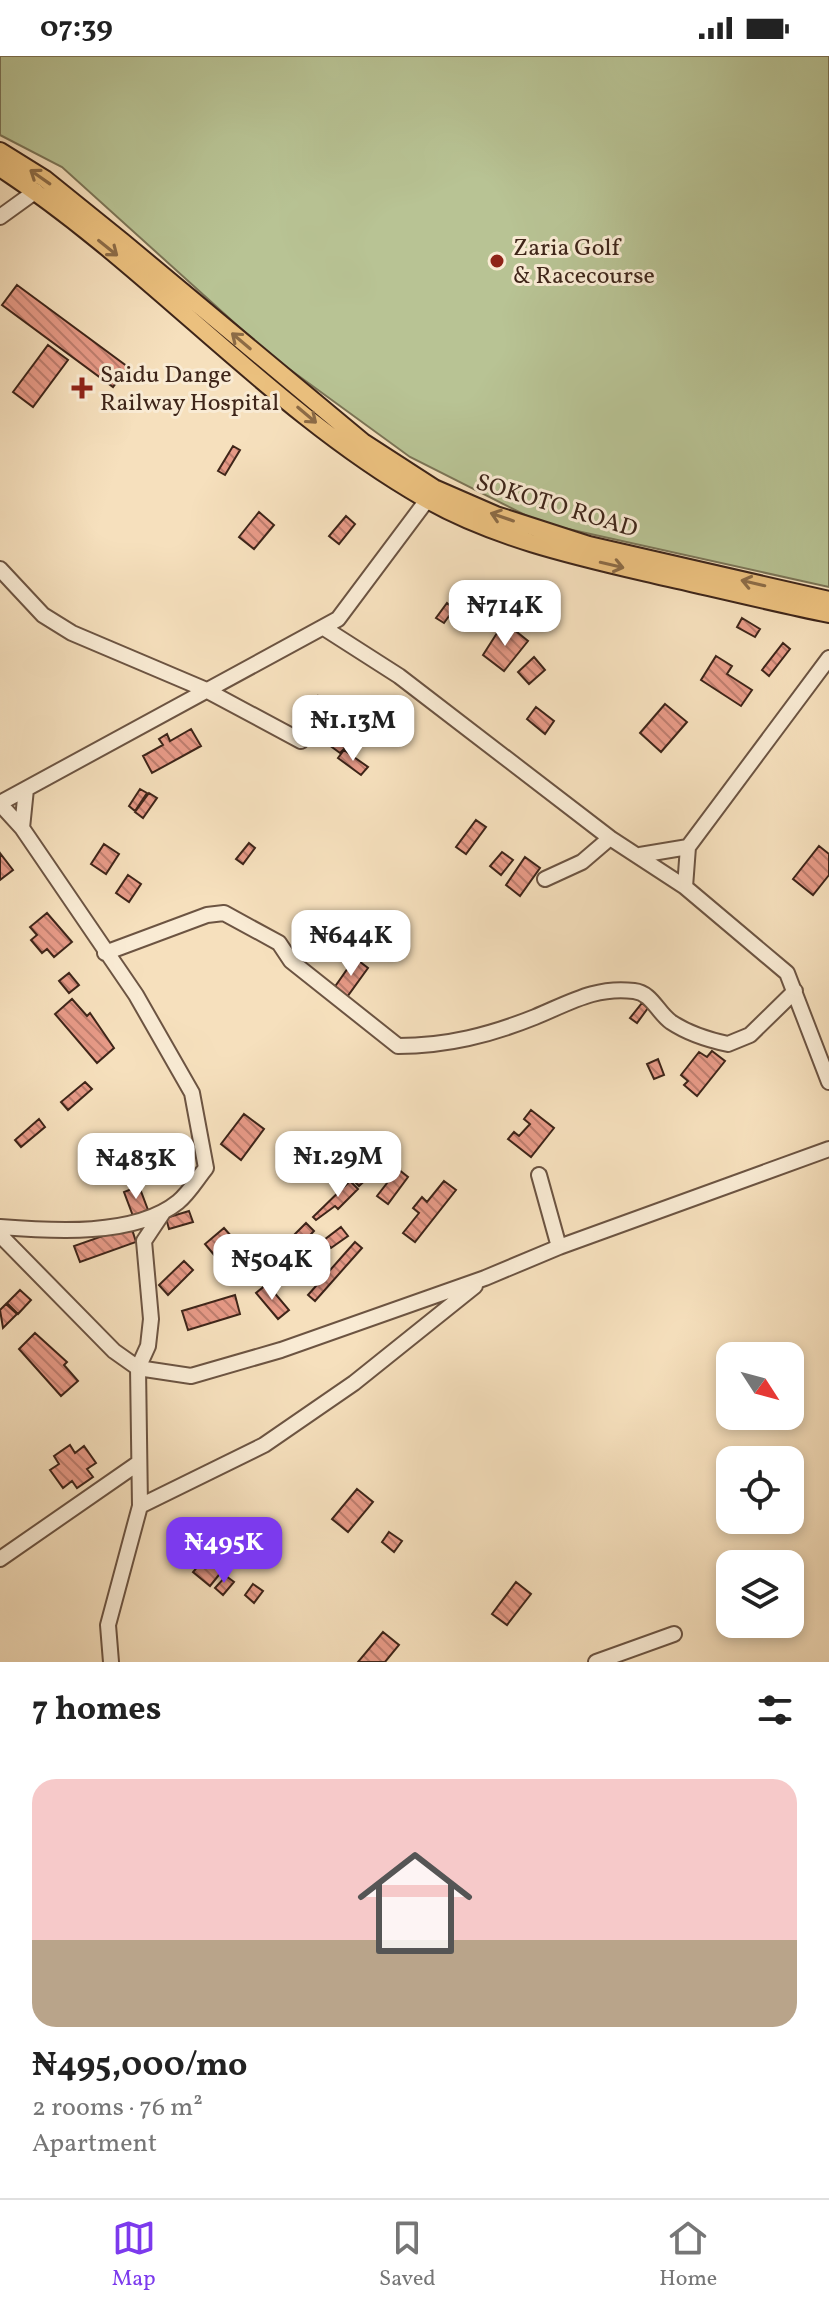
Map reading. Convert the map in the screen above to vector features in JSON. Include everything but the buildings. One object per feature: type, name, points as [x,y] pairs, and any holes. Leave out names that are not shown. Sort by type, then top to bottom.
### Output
[{"type":"main road","name":"SOKOTO ROAD","points":[[0,151],[45,179],[363,442],[434,488],[496,515],[589,545],[829,600]]},
{"type":"main road","name":"SOKOTO ROAD","points":[[0,168],[36,191],[354,453],[427,500],[490,529],[583,558],[829,614]]},
{"type":"street","points":[[0,217],[36,191]]},
{"type":"street","points":[[0,1227],[67,1233],[108,1228],[164,1211],[179,1201],[206,1168],[192,1093],[136,995],[1,801],[204,689],[324,628],[352,604],[427,500]]},
{"type":"street","points":[[0,569],[43,615],[72,633],[204,689],[301,741]]},
{"type":"street","points":[[324,628],[399,676],[610,838],[685,887],[787,973],[829,1082]]},
{"type":"street","points":[[685,887],[688,847],[829,658]]},
{"type":"street","points":[[22,828],[26,789]]},
{"type":"street","points":[[545,879],[582,862],[610,838]]},
{"type":"street","points":[[640,855],[688,847]]},
{"type":"street","points":[[105,953],[207,915],[233,916],[279,943],[291,961],[398,1046],[451,1045],[534,1017],[586,993],[613,990],[637,991],[647,996],[672,1023],[728,1044],[750,1035],[795,991]]},
{"type":"street","points":[[0,1235],[114,1351],[138,1368],[191,1376],[281,1350],[485,1278],[828,1146]]},
{"type":"street","points":[[539,1175],[559,1247]]},
{"type":"street","points":[[111,1662],[108,1625],[140,1506],[138,1368],[148,1346],[151,1319],[144,1241],[164,1211]]},
{"type":"street","points":[[140,1506],[264,1445],[354,1383],[485,1278]]},
{"type":"street","points":[[0,1559],[137,1464]]},
{"type":"street","points":[[596,1662],[674,1634]]},
{"type":"green space","name":"Zaria Golf & Racecourse","points":[[0,56],[829,56],[829,587],[541,523],[410,457],[270,355],[62,167],[0,135]]},
{"type":"place","name":"Zaria Golf & Racecourse","points":[[497,261]]},
{"type":"place","name":"Saidu Dange Railway Hospital","points":[[82,388]]}]
